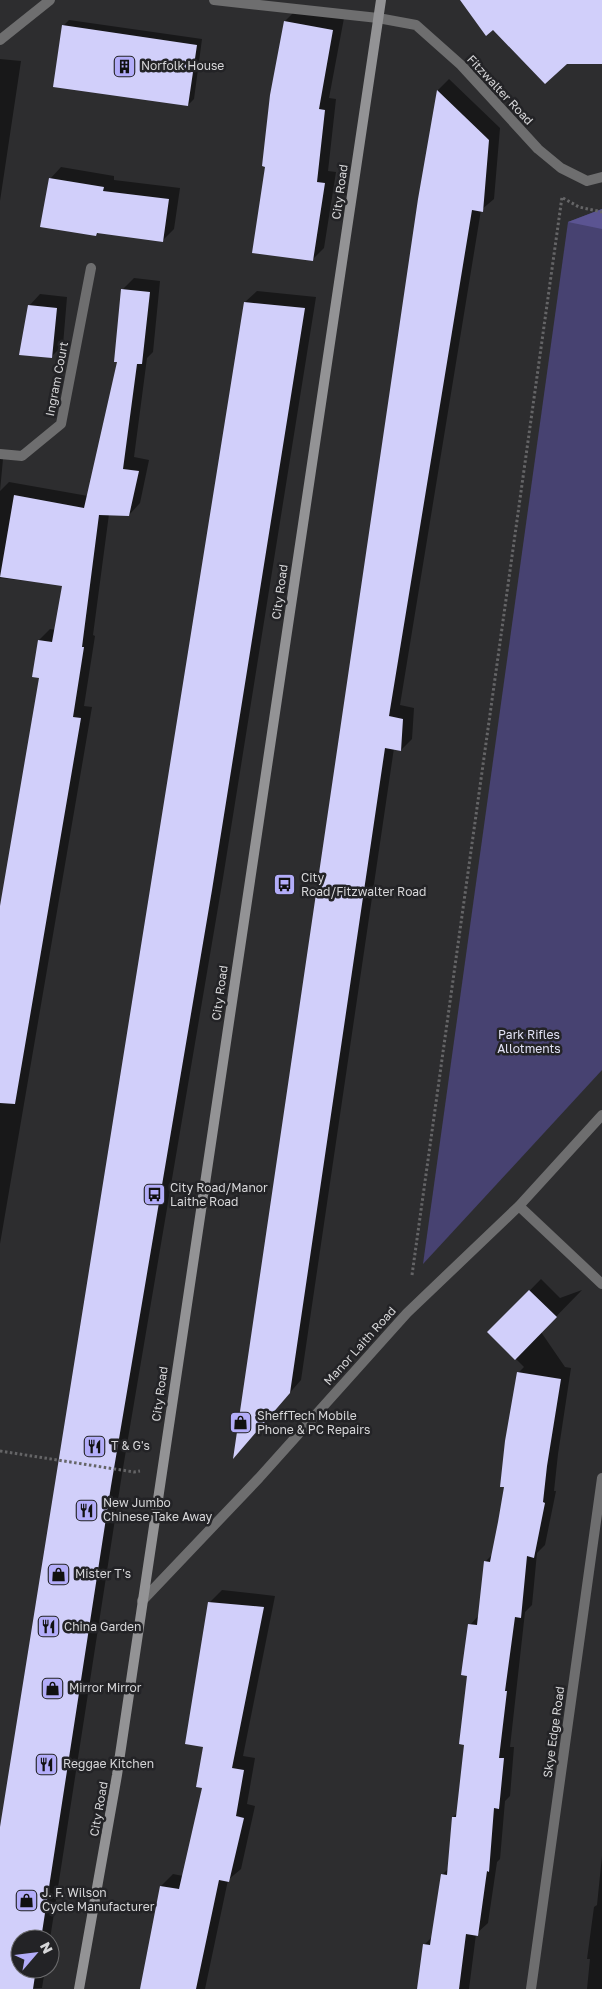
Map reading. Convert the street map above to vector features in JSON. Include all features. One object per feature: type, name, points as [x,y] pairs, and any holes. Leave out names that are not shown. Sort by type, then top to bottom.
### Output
[{"type":"main road","name":"City Road","points":[[79,1989],[117,1775],[381,0]]},
{"type":"street","points":[[0,40],[50,0]]},
{"type":"street","name":"Fitzwalter Road","points":[[214,0],[378,18],[416,25],[433,38],[538,149],[560,168],[587,181],[602,177]]},
{"type":"street","name":"Ingram Court","points":[[0,454],[22,456],[62,424],[91,268]]},
{"type":"street","name":"Manor Laith Road","points":[[142,1600],[259,1478],[407,1313],[519,1206],[602,1115]]},
{"type":"street","points":[[519,1206],[602,1284]]},
{"type":"street","name":"Skye Edge Road","points":[[531,1989],[602,1478]]},
{"type":"path","points":[[407,1313],[562,197]]},
{"type":"path","points":[[0,1451],[134,1472]]},
{"type":"green space","name":"Park Rifles Allotments","points":[[602,209],[602,1070],[423,1264],[568,222]]},
{"type":"shaded area","points":[[602,209],[602,229],[568,222]]},
{"type":"building","points":[[460,0],[602,0],[602,64],[567,64],[545,84],[493,30],[486,36]]},
{"type":"building","points":[[284,21],[333,30],[319,109],[325,110],[317,182],[325,183],[313,261],[252,253],[265,167],[262,166],[270,95]]},
{"type":"building","name":"Norfolk House","points":[[62,25],[197,45],[188,106],[53,87]]},
{"type":"building","points":[[437,90],[489,140],[483,212],[472,210],[389,716],[403,719],[401,751],[385,748],[290,1393],[233,1459],[418,199]]},
{"type":"building","points":[[49,178],[104,187],[103,191],[169,199],[163,242],[97,233],[96,236],[40,227]]},
{"type":"building","points":[[121,289],[150,292],[142,364],[137,364],[123,469],[139,471],[129,516],[99,515],[82,647],[84,647],[73,717],[81,718],[15,1104],[0,1103],[0,906],[39,678],[32,677],[38,640],[52,642],[62,586],[0,577],[14,495],[84,508],[117,362],[114,362]]},
{"type":"building","points":[[244,302],[305,308],[212,890],[111,1486],[43,1929],[10,1929],[10,1979],[34,1979],[33,1989],[0,1989],[0,1827]]},
{"type":"building","points":[[28,305],[57,308],[52,358],[19,355]]},
{"type":"building","points":[[529,1290],[557,1317],[515,1360],[487,1332]]},
{"type":"building","points":[[517,1372],[561,1379],[547,1466],[543,1502],[545,1503],[534,1558],[527,1556],[521,1618],[515,1617],[505,1691],[507,1691],[499,1758],[504,1758],[499,1809],[494,1808],[489,1872],[487,1871],[478,1936],[466,1934],[459,1989],[417,1989],[423,1944],[430,1945],[441,1874],[447,1875],[452,1817],[456,1817],[464,1745],[459,1744],[467,1676],[461,1675],[468,1624],[477,1625],[484,1561],[490,1562],[498,1522],[504,1487],[500,1487],[505,1441]]},
{"type":"building","points":[[208,1602],[264,1607],[232,1768],[244,1770],[236,1816],[244,1818],[229,1882],[219,1880],[196,1989],[140,1989],[160,1886],[179,1889],[202,1788],[196,1787],[203,1747],[185,1744]]},
{"type":"place","name":"Norfolk House","points":[[125,66]]},
{"type":"place","name":"City Road/Fitzwalter Road","points":[[285,885]]},
{"type":"place","name":"City Road/Manor Laithe Road","points":[[154,1195]]},
{"type":"place","name":"SheffTech Mobile Phone & PC Repairs","points":[[241,1423]]},
{"type":"place","name":"T & G's","points":[[95,1446]]},
{"type":"place","name":"New Jumbo Chinese Take Away","points":[[87,1510]]},
{"type":"place","name":"Mister T's","points":[[59,1574]]},
{"type":"place","name":"China Garden","points":[[48,1627]]},
{"type":"place","name":"Mirror Mirror","points":[[53,1688]]},
{"type":"place","name":"Reggae Kitchen","points":[[47,1764]]},
{"type":"place","name":"J. F. Wilson Cycle Manufacturer","points":[[26,1900]]}]
